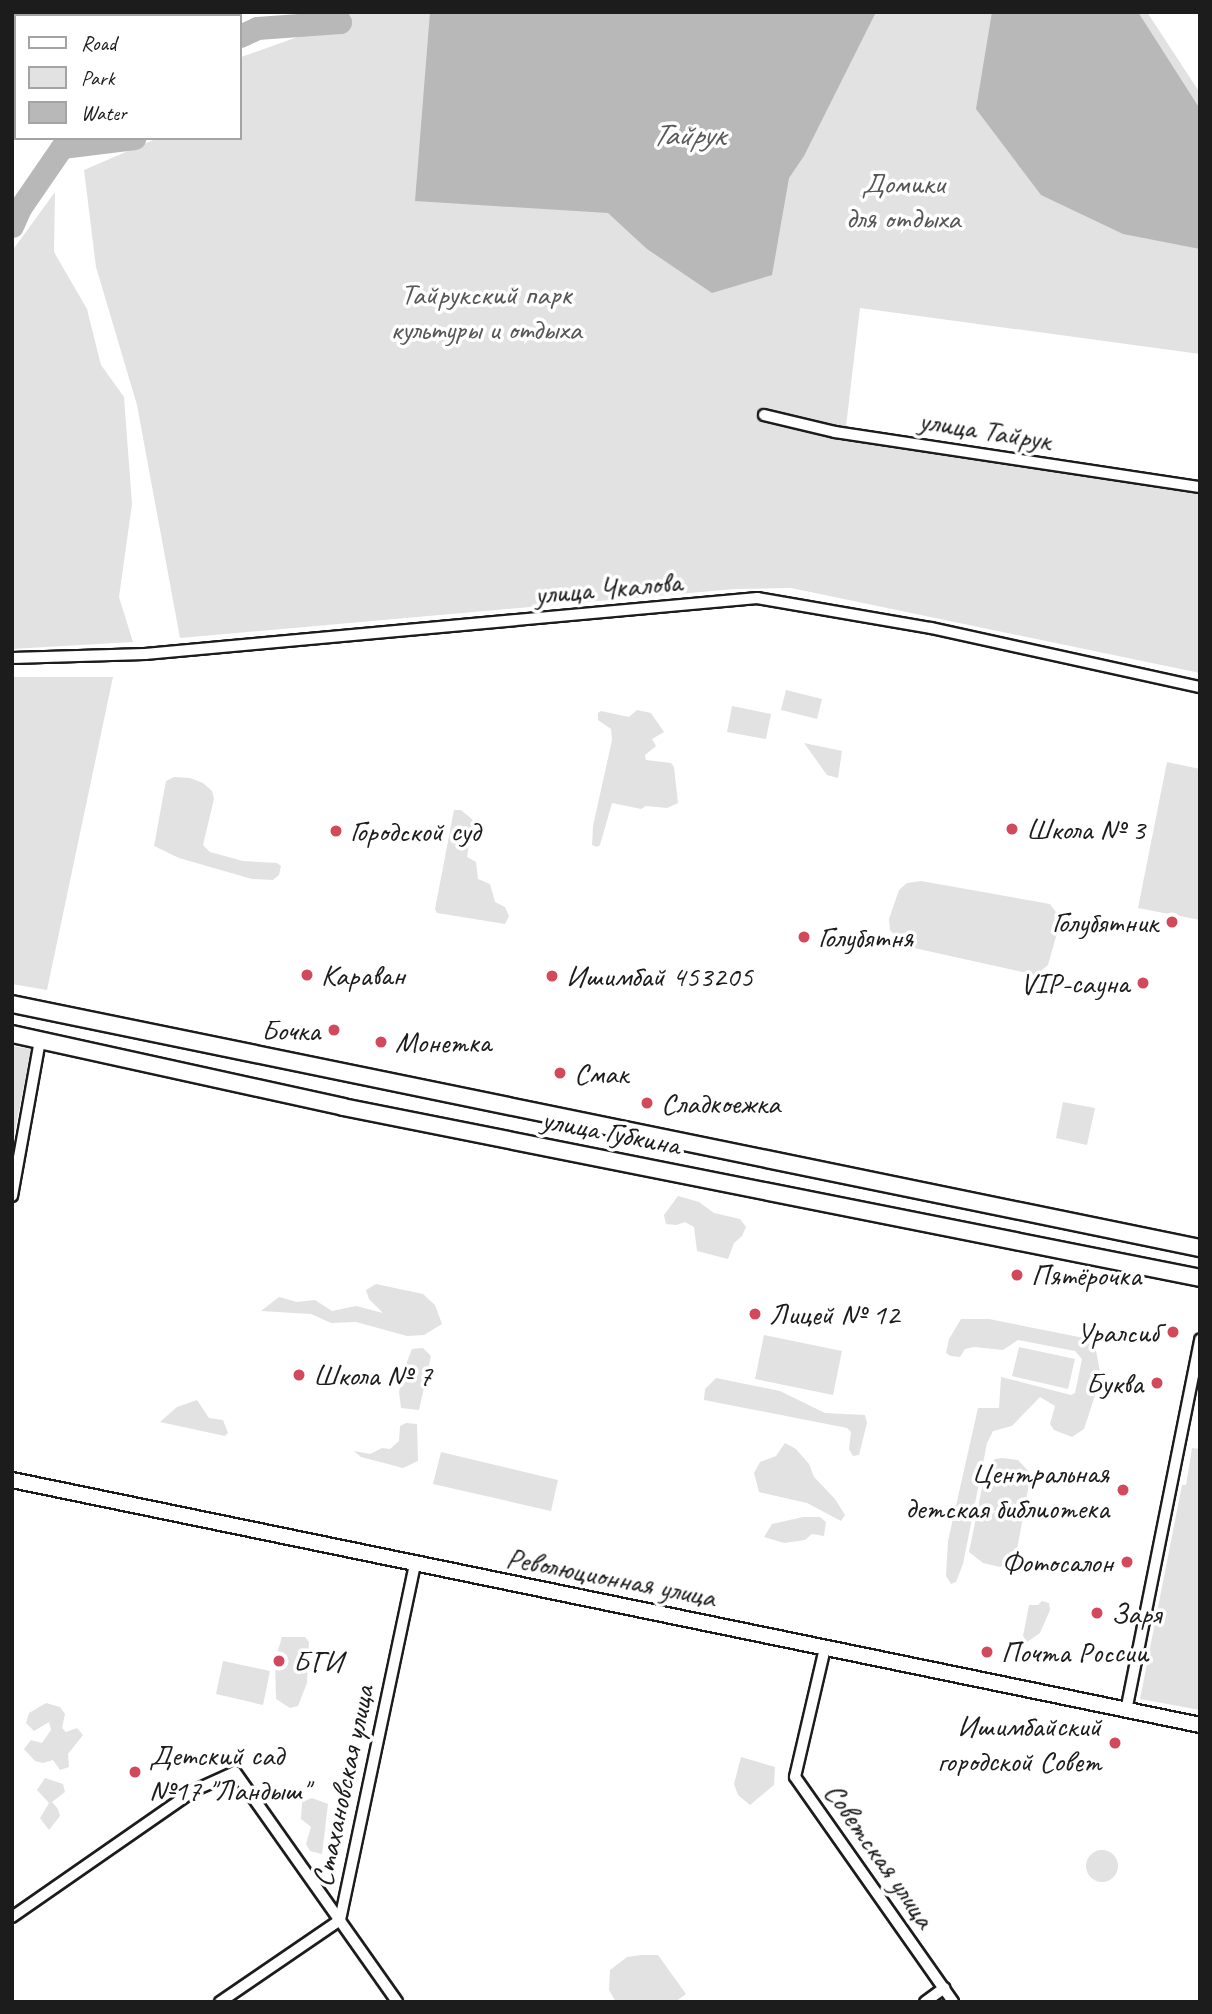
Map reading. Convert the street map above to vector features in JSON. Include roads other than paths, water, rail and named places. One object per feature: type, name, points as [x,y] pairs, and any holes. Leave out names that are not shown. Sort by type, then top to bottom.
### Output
[{"type":"main road","name":"улица Губкина","points":[[12,1004],[1200,1248]]},
{"type":"main road","name":"улица Губкина","points":[[12,1034],[344,1107],[1200,1278]]},
{"type":"street","name":"улица Тайрук","points":[[764,415],[835,432],[1200,488]]},
{"type":"street","name":"улица Чкалова","points":[[12,657],[145,654],[757,597],[931,628],[1200,687]]},
{"type":"street","points":[[12,1196],[40,1041]]},
{"type":"street","points":[[1126,1711],[1200,1339]]},
{"type":"street","name":"Революционная улица","points":[[12,1480],[1200,1726]]},
{"type":"street","name":"Стахановская улица","points":[[397,2002],[340,1920],[415,1564]]},
{"type":"street","name":"Советская улица","points":[[825,1648],[795,1777],[953,2002]]},
{"type":"street","points":[[12,1917],[193,1791],[235,1772],[340,1920],[220,2002]]},
{"type":"street","points":[[925,2002],[944,1988]]},
{"type":"water","name":"Тайрук","points":[[430,12],[876,12],[804,156],[789,178],[772,275],[712,293],[647,249],[608,213],[415,201]]},
{"type":"water","points":[[992,12],[1138,12],[1200,109],[1200,249],[1123,234],[1041,195],[976,109]]},
{"type":"waterway","name":"Тайрук","points":[[242,35],[257,28],[340,22],[330,13],[337,12]]},
{"type":"waterway","name":"Тайрук","points":[[12,226],[20,208],[62,147],[118,140]]},
{"type":"place","name":"Школа № 3","points":[[1012,829]]},
{"type":"place","name":"Городской суд","points":[[336,831]]},
{"type":"place","name":"Голубятник","points":[[1172,922]]},
{"type":"place","name":"Голубятня","points":[[804,937]]},
{"type":"place","name":"Караван","points":[[307,975]]},
{"type":"place","name":"Ишимбай 453205","points":[[552,976]]},
{"type":"place","name":"VIP-сауна","points":[[1143,983]]},
{"type":"place","name":"Бочка","points":[[334,1030]]},
{"type":"place","name":"Монетка","points":[[381,1042]]},
{"type":"place","name":"Смак","points":[[560,1073]]},
{"type":"place","name":"Сладкоежка","points":[[647,1103]]},
{"type":"place","name":"Пятёрочка","points":[[1017,1275]]},
{"type":"place","name":"Лицей № 12","points":[[755,1314]]},
{"type":"place","name":"Уралсиб","points":[[1173,1332]]},
{"type":"place","name":"Школа № 7","points":[[299,1375]]},
{"type":"place","name":"Буква","points":[[1157,1383]]},
{"type":"place","name":"Центральная детская библиотека","points":[[1123,1490]]},
{"type":"place","name":"Фотосалон","points":[[1127,1562]]},
{"type":"place","name":"Заря","points":[[1097,1613]]},
{"type":"place","name":"Почта России","points":[[987,1652]]},
{"type":"place","name":"БГИ","points":[[279,1661]]},
{"type":"place","name":"Ишимбайский городской Совет","points":[[1115,1743]]},
{"type":"place","name":"Детский сад №17 \"Ландыш\"","points":[[135,1772]]},
{"type":"park label","name":"Домики для отдыха","points":[[903,200]]},
{"type":"park label","name":"Тайрукский парк культуры и отдыха","points":[[486,311]]}]
